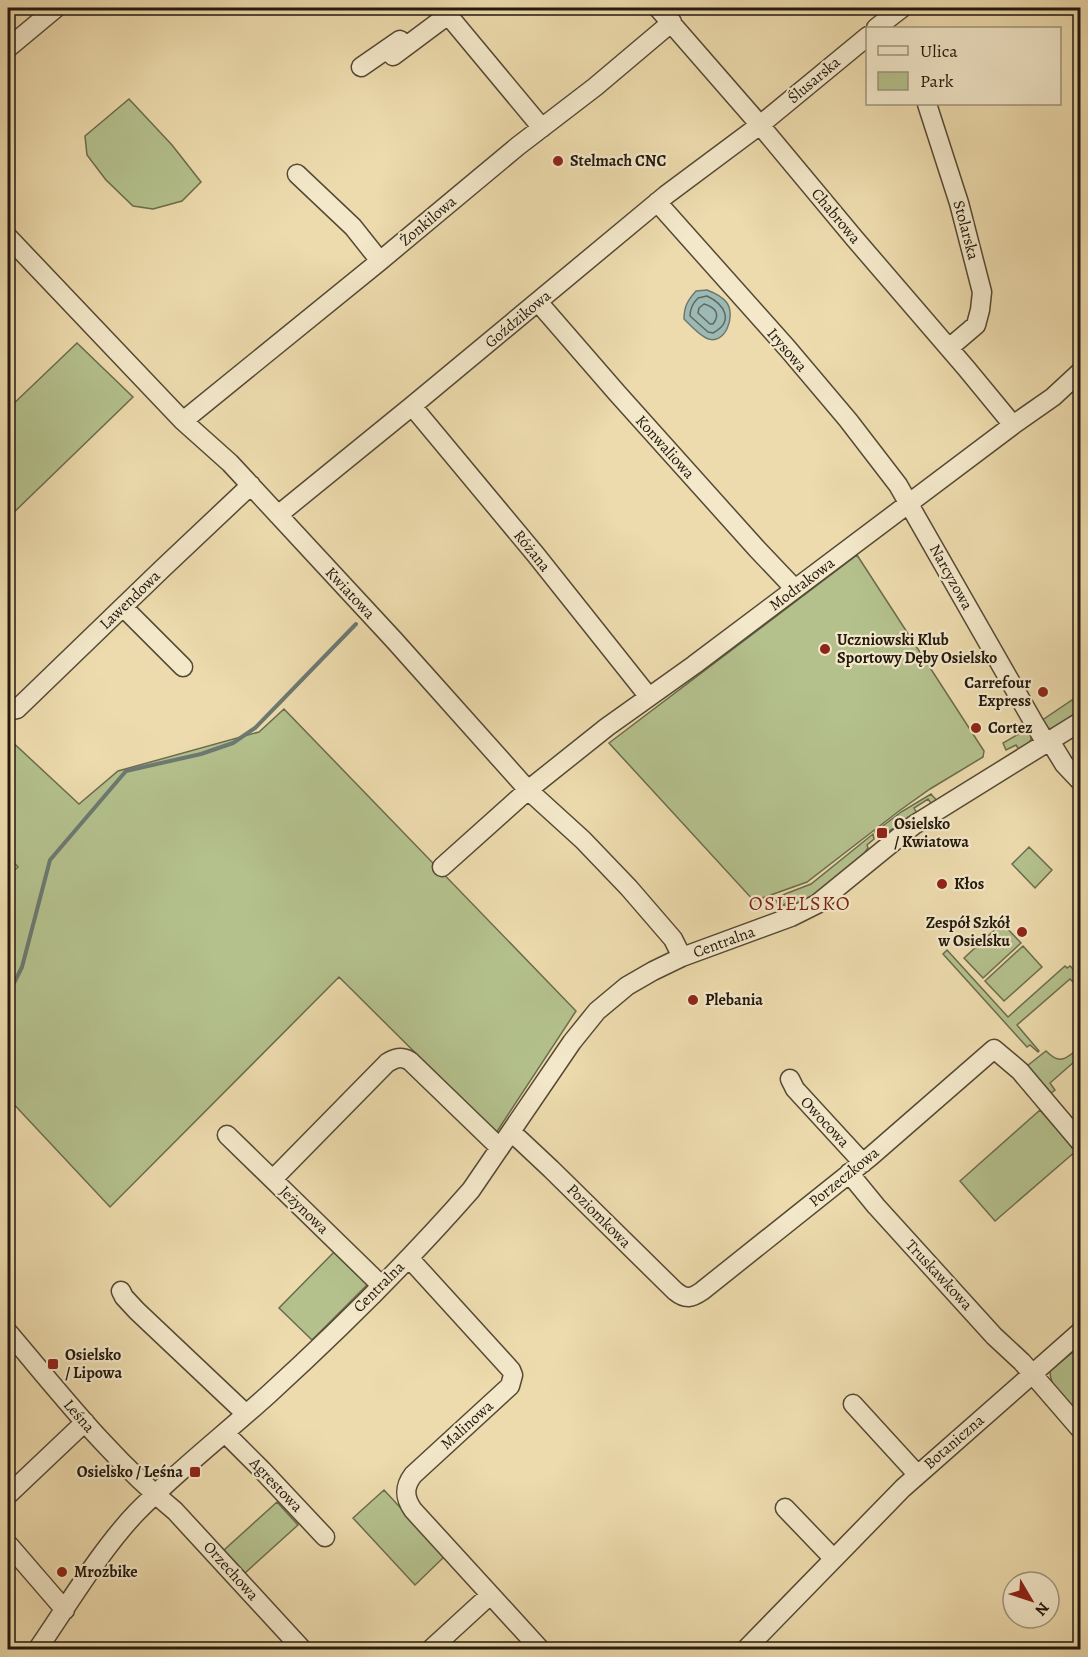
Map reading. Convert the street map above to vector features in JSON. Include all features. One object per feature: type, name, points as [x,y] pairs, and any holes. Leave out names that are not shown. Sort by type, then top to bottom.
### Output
[{"type":"street","points":[[8,48],[56,8]]},
{"type":"street","points":[[362,67],[442,8]]},
{"type":"street","name":"Chabrowa","points":[[658,8],[760,125],[1013,425]]},
{"type":"street","name":"Ślusarska","points":[[879,27],[902,8]]},
{"type":"street","points":[[393,56],[448,15],[542,128]]},
{"type":"street","name":"Żonkilowa","points":[[183,421],[672,22]]},
{"type":"street","name":"Ślusarska","points":[[760,125],[866,38]]},
{"type":"street","name":"Stolarska","points":[[927,105],[959,203],[982,292],[976,325],[949,348]]},
{"type":"street","name":"Goździkowa","points":[[278,515],[657,202],[760,125]]},
{"type":"street","points":[[297,174],[353,227],[380,261]]},
{"type":"street","name":"Irysowa","points":[[657,202],[848,420],[898,485],[909,504]]},
{"type":"street","name":"Kwiatowa","points":[[8,237],[183,421],[230,463],[394,640],[528,790],[583,840],[629,888],[669,933],[682,957]]},
{"type":"street","name":"Konwaliowa","points":[[538,302],[616,393],[795,590]]},
{"type":"street","name":"Modrakowa","points":[[442,867],[528,790],[607,727],[1079,378]]},
{"type":"street","name":"Różana","points":[[412,406],[536,555],[649,697]]},
{"type":"street","name":"Lawendowa","points":[[8,711],[17,709],[251,486]]},
{"type":"street","name":"Narcyzowa","points":[[909,504],[1034,723],[1064,764],[1080,781]]},
{"type":"street","points":[[123,607],[183,667]]},
{"type":"street","name":"Centralna","points":[[37,1650],[125,1526],[155,1495],[328,1338],[408,1258],[471,1190],[572,1042],[597,1011],[624,988],[682,957],[790,917],[817,903],[914,825],[1080,722]]},
{"type":"street","name":"Porzeczkowa","points":[[689,1298],[702,1291],[856,1168],[994,1049],[1020,1071],[1080,1143]]},
{"type":"street","points":[[273,1179],[387,1063],[399,1057],[410,1061],[500,1148]]},
{"type":"street","name":"Owocowa","points":[[790,1079],[795,1089],[856,1168]]},
{"type":"street","name":"Poziomkowa","points":[[510,1133],[551,1169],[675,1292],[684,1298],[689,1298]]},
{"type":"street","name":"Jeżynowa","points":[[227,1135],[381,1285]]},
{"type":"street","name":"Truskawkowa","points":[[856,1168],[876,1206],[994,1336],[1022,1362],[1080,1429]]},
{"type":"street","name":"Malinowa","points":[[408,1258],[511,1370],[513,1375],[510,1386],[413,1474],[408,1482],[406,1496],[413,1510],[541,1650]]},
{"type":"street","points":[[121,1291],[124,1298],[137,1311],[246,1414]]},
{"type":"street","name":"Botaniczna","points":[[751,1648],[832,1558],[917,1474],[1080,1332]]},
{"type":"street","name":"Leśna","points":[[8,1333],[111,1451],[155,1495]]},
{"type":"street","points":[[853,1404],[917,1474]]},
{"type":"street","points":[[8,1495],[85,1422]]},
{"type":"street","name":"Agrestowa","points":[[225,1433],[325,1537]]},
{"type":"street","name":"Orzechowa","points":[[155,1495],[193,1529],[303,1650]]},
{"type":"street","points":[[785,1508],[832,1558]]},
{"type":"street","points":[[8,1544],[65,1610]]},
{"type":"street","points":[[430,1650],[490,1595]]},
{"type":"green space","points":[[129,99],[172,145],[201,182],[182,201],[153,209],[133,206],[106,180],[87,155],[85,136]]},
{"type":"green space","points":[[77,343],[133,397],[8,518],[8,409]]},
{"type":"green space","name":"Uczniowski Klub Sportowy Dęby Osielsko","points":[[857,555],[984,751],[983,757],[899,811],[807,882],[754,901],[609,743]]},
{"type":"green space","points":[[1079,697],[1080,715],[1070,722],[1055,729],[1038,723],[1075,698]]},
{"type":"green space","points":[[284,709],[576,1011],[496,1133],[339,977],[110,1207],[8,1098],[8,876],[18,867],[8,856],[8,738],[79,804],[118,771],[259,732]]},
{"type":"green space","points":[[1031,727],[1033,734],[1028,746],[1021,753],[1016,745],[1006,750],[1003,743]]},
{"type":"green space","points":[[931,794],[939,803],[933,806],[928,799],[914,808],[918,815],[889,831],[886,827],[880,832],[881,834],[875,832],[901,812]]},
{"type":"green space","points":[[873,834],[874,839],[867,845],[868,848],[856,865],[818,896],[789,910],[785,904],[779,907],[777,897],[811,884]]},
{"type":"green space","points":[[1029,847],[1052,870],[1035,888],[1012,864]]},
{"type":"green space","points":[[1002,923],[1021,943],[983,978],[964,958]]},
{"type":"green space","points":[[1023,946],[1042,967],[1004,1001],[985,981]]},
{"type":"green space","points":[[947,950],[1008,1017],[1065,966],[1067,968],[1070,966],[1078,974],[1078,987],[1070,979],[1017,1025],[1038,1052],[1030,1045],[1027,1047],[943,954]]},
{"type":"green space","points":[[1046,1051],[1057,1059],[1063,1059],[1075,1051],[1080,1057],[1080,1068],[1074,1062],[1050,1083],[1055,1090],[1051,1093],[1027,1066]]},
{"type":"green space","points":[[1040,1110],[1076,1151],[995,1221],[960,1181]]},
{"type":"green space","points":[[337,1249],[366,1278],[367,1285],[312,1340],[279,1308]]},
{"type":"green space","points":[[1080,1346],[1080,1418],[1056,1391],[1050,1371]]},
{"type":"green space","points":[[384,1490],[445,1556],[415,1585],[353,1518]]},
{"type":"green space","points":[[277,1502],[298,1525],[245,1573],[224,1550]]},
{"type":"water","points":[[707,290],[723,298],[730,315],[727,329],[719,338],[713,340],[700,334],[684,319],[686,307],[693,294],[696,291]]},
{"type":"waterway","points":[[8,995],[22,967],[50,860],[126,771],[201,754],[233,743],[255,728],[356,624]]},
{"type":"place","name":"Stelmach CNC","points":[[558,161]]},
{"type":"place","name":"Uczniowski Klub Sportowy Dęby Osielsko","points":[[825,649]]},
{"type":"place","name":"Carrefour Express","points":[[1043,692]]},
{"type":"place","name":"Cortez","points":[[976,728]]},
{"type":"place","name":"Osielsko / Kwiatowa","points":[[882,833]]},
{"type":"place","name":"Kłos","points":[[942,884]]},
{"type":"place","name":"Zespół Szkół w Osielsku","points":[[1022,932]]},
{"type":"place","name":"Plebania","points":[[693,1000]]},
{"type":"place","name":"Osielsko / Lipowa","points":[[53,1364]]},
{"type":"place","name":"Osielsko / Leśna","points":[[195,1472]]},
{"type":"place","name":"Mrozbike","points":[[62,1572]]},
{"type":"district","name":"OSIELSKO","points":[[800,903]]}]
